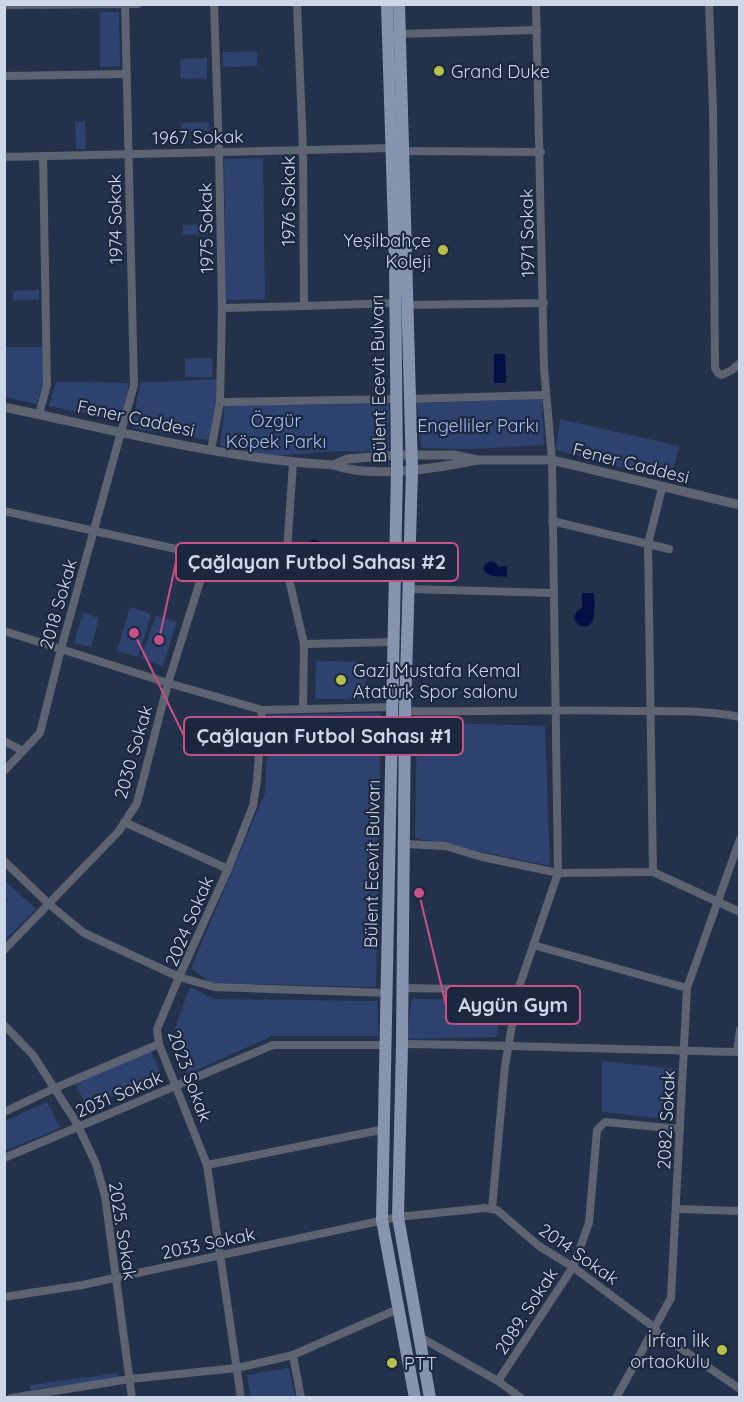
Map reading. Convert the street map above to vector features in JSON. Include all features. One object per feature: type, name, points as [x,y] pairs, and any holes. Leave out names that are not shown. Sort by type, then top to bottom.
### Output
[{"type":"main road","name":"Bülent Ecevit Bulvarı","points":[[387,4],[397,149],[403,399],[412,470],[405,711],[407,844],[398,1216],[430,1398]]},
{"type":"main road","name":"Bülent Ecevit Bulvarı","points":[[397,149],[399,4]]},
{"type":"main road","name":"Bülent Ecevit Bulvarı","points":[[403,399],[397,455],[382,1220],[415,1398]]},
{"type":"street","points":[[4,5],[138,4]]},
{"type":"street","name":"1975 Sokak","points":[[211,450],[220,402],[222,308],[214,4]]},
{"type":"street","name":"1976 Sokak","points":[[297,4],[303,150],[304,306]]},
{"type":"street","name":"1971 Sokak","points":[[492,1209],[505,1066],[518,990],[558,873],[552,460],[546,395],[537,4]]},
{"type":"street","points":[[709,4],[713,108],[715,368],[718,374],[722,375],[740,363]]},
{"type":"street","name":"1974 Sokak","points":[[120,432],[134,385],[125,5]]},
{"type":"street","points":[[400,34],[537,30]]},
{"type":"street","points":[[4,76],[127,74]]},
{"type":"street","name":"1967 Sokak","points":[[4,157],[397,149],[541,152]]},
{"type":"street","points":[[39,414],[47,385],[43,156]]},
{"type":"street","points":[[222,308],[544,303]]},
{"type":"street","points":[[220,402],[546,395]]},
{"type":"street","name":"Fener Caddesi","points":[[4,407],[211,450],[293,462],[334,465],[342,468],[384,472],[477,460],[552,460],[740,505]]},
{"type":"street","name":"2018 Sokak","points":[[4,771],[40,733],[120,432]]},
{"type":"street","name":"Fener Caddesi","points":[[334,465],[347,459],[397,455],[454,455],[477,460]]},
{"type":"street","points":[[293,462],[286,566],[304,644],[303,708]]},
{"type":"street","points":[[653,872],[648,544],[662,488]]},
{"type":"street","points":[[4,511],[208,556],[286,566]]},
{"type":"street","points":[[552,521],[669,549]]},
{"type":"street","name":"2030 Sokak","points":[[4,950],[50,905],[118,831],[137,803],[168,683],[208,556]]},
{"type":"street","points":[[408,590],[553,593]]},
{"type":"street","points":[[4,631],[262,710],[392,707]]},
{"type":"street","points":[[304,644],[393,642]]},
{"type":"street","name":"2024 Sokak","points":[[262,710],[253,806],[228,869],[179,977],[214,987],[388,993]]},
{"type":"street","points":[[405,711],[652,711],[740,717]]},
{"type":"street","points":[[4,741],[23,751]]},
{"type":"street","points":[[124,822],[228,869]]},
{"type":"street","name":"2082. Sokak","points":[[616,1398],[671,1298],[687,987],[740,839]]},
{"type":"street","points":[[407,844],[445,846],[482,858],[558,873],[653,872],[740,912]]},
{"type":"street","points":[[4,861],[50,905],[84,933],[179,977]]},
{"type":"street","points":[[533,945],[687,987]]},
{"type":"street","name":"2023 Sokak","points":[[179,977],[157,1029],[159,1044],[207,1165],[241,1398]]},
{"type":"street","points":[[402,988],[518,990]]},
{"type":"street","name":"2025. Sokak","points":[[4,1025],[33,1055],[55,1088],[79,1128],[96,1164],[105,1196],[132,1398]]},
{"type":"street","points":[[402,1044],[508,1045],[685,1053],[738,1052],[740,1030]]},
{"type":"street","points":[[4,1112],[159,1044]]},
{"type":"street","name":"2031 Sokak","points":[[4,1158],[273,1045],[387,1045]]},
{"type":"street","name":"2089. Sokak","points":[[498,1381],[573,1267],[589,1223],[597,1130],[605,1122],[680,1129]]},
{"type":"street","points":[[207,1165],[385,1129]]},
{"type":"street","points":[[382,1220],[398,1216],[492,1209]]},
{"type":"street","name":"2014 Sokak","points":[[492,1209],[497,1210],[539,1246],[573,1267],[655,1328],[657,1332],[740,1389]]},
{"type":"street","points":[[677,1209],[740,1211]]},
{"type":"street","name":"2033 Sokak","points":[[4,1297],[82,1285],[382,1220]]},
{"type":"street","points":[[11,1398],[130,1379],[237,1368],[293,1355],[398,1311]]},
{"type":"street","points":[[418,1336],[498,1381],[521,1398]]},
{"type":"street","points":[[293,1355],[301,1398]]},
{"type":"green space","points":[[100,12],[119,12],[120,66],[100,67]]},
{"type":"green space","points":[[257,51],[257,66],[223,67],[223,52]]},
{"type":"green space","points":[[207,58],[207,78],[181,79],[180,59]]},
{"type":"green space","points":[[75,121],[85,121],[86,149],[76,149]]},
{"type":"green space","points":[[209,122],[209,131],[181,132],[181,123]]},
{"type":"green space","points":[[263,158],[265,299],[226,300],[224,159]]},
{"type":"green space","points":[[209,224],[210,234],[183,235],[183,225]]},
{"type":"green space","points":[[39,290],[39,299],[13,301],[13,291]]},
{"type":"green space","points":[[5,347],[44,347],[43,384],[37,404],[5,397]]},
{"type":"green space","points":[[212,358],[213,377],[185,377],[185,359]]},
{"type":"green space","points":[[217,379],[216,401],[209,440],[132,428],[140,383]]},
{"type":"green space","points":[[56,382],[129,383],[122,421],[49,406]]},
{"type":"green space","name":"Engelliler Parkı","points":[[542,399],[544,445],[474,449],[421,448],[417,403]]},
{"type":"green space","name":"Özgür Köpek Parkı","points":[[389,404],[389,448],[386,452],[337,451],[274,456],[220,446],[225,405]]},
{"type":"green space","points":[[560,419],[679,446],[670,480],[556,450]]},
{"type":"green space","points":[[130,607],[151,614],[138,657],[117,651]]},
{"type":"green space","points":[[83,613],[99,618],[91,647],[74,643]]},
{"type":"green space","points":[[156,616],[177,622],[163,666],[141,658]]},
{"type":"green space","name":"Gazi Mustafa Kemal Atatürk Spor salonu","points":[[316,661],[366,662],[365,699],[315,699]]},
{"type":"green space","points":[[381,713],[376,987],[210,983],[191,968],[265,793],[269,715]]},
{"type":"green space","points":[[417,722],[545,726],[550,866],[415,838]]},
{"type":"green space","points":[[4,880],[36,909],[5,940],[5,904],[8,900],[5,896]]},
{"type":"green space","points":[[190,987],[215,999],[377,1001],[378,1036],[272,1036],[188,1074],[175,1028]]},
{"type":"green space","points":[[412,999],[505,1000],[496,1037],[407,1039]]},
{"type":"green space","points":[[149,1046],[161,1074],[87,1108],[73,1078]]},
{"type":"green space","points":[[602,1061],[677,1069],[672,1120],[602,1112]]},
{"type":"green space","points":[[47,1102],[60,1128],[5,1151],[5,1121]]},
{"type":"green space","points":[[289,1368],[295,1397],[250,1397],[247,1375]]},
{"type":"green space","points":[[118,1373],[119,1378],[30,1390],[30,1385]]},
{"type":"shaded area","points":[[494,354],[505,354],[506,383],[494,383]]},
{"type":"shaded area","points":[[314,539],[320,542],[319,561],[313,565],[306,560],[307,543]]},
{"type":"shaded area","points":[[491,561],[498,567],[507,566],[507,577],[493,576],[485,571],[483,568],[485,564]]},
{"type":"shaded area","points":[[582,593],[594,593],[594,616],[592,622],[585,626],[578,625],[574,619],[576,612],[582,608]]},
{"type":"place","name":"Grand Duke","points":[[439,71]]},
{"type":"place","name":"Yeşilbahçe Koleji","points":[[443,250]]},
{"type":"place","name":"Çağlayan Futbol Sahası #1","points":[[134,633]]},
{"type":"place","name":"Çağlayan Futbol Sahası #2","points":[[159,640]]},
{"type":"place","name":"Gazi Mustafa Kemal Atatürk Spor salonu","points":[[341,680]]},
{"type":"place","name":"Aygün Gym","points":[[419,893]]},
{"type":"place","name":"İrfan İlk ortaokulu","points":[[722,1350]]},
{"type":"place","name":"PTT","points":[[392,1363]]}]
